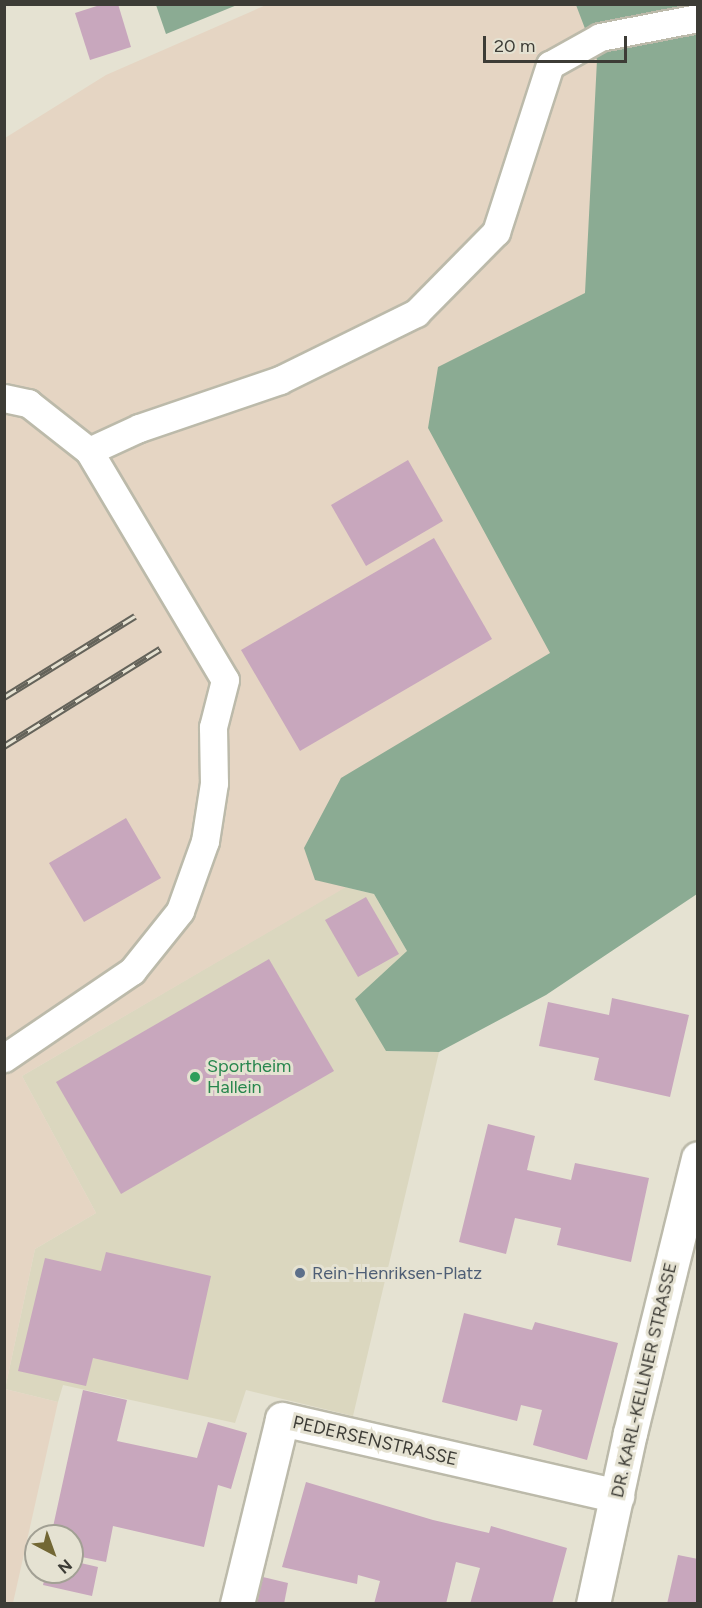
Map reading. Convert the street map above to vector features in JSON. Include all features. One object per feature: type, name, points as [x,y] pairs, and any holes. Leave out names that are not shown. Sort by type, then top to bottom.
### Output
[{"type":"street","name":"DR. KARL-KELLNER STRASSE","points":[[593,1604],[698,1158]]},
{"type":"street","name":"PEDERSENSTRASSE","points":[[237,1604],[282,1419],[617,1496]]},
{"type":"lane","points":[[89,451],[139,428],[280,380],[416,313],[496,232],[550,65],[600,37],[698,18]]},
{"type":"lane","points":[[4,398],[28,404],[89,451],[225,680],[213,726],[214,783],[205,841],[180,911],[132,971],[4,1058]]},
{"type":"shaded area","points":[[266,5],[697,5],[697,501],[514,789],[22,1076],[96,1213],[35,1249],[5,1389],[5,138],[106,75]]},
{"type":"shaded area","points":[[345,887],[374,894],[407,951],[386,1051],[439,1052],[353,1416],[246,1390],[235,1423],[63,1385],[58,1402],[5,1389],[35,1249],[96,1213],[22,1076]]},
{"type":"shaded area","points":[[5,1389],[58,1402],[31,1524],[24,1524],[24,1554],[13,1603],[5,1604]]},
{"type":"green space","points":[[156,4],[237,5],[166,34]]},
{"type":"green space","points":[[576,5],[697,5],[697,894],[546,995],[439,1052],[386,1051],[355,999],[407,951],[374,894],[315,880],[304,848],[341,778],[550,653],[428,428],[438,367],[585,293],[597,60]]},
{"type":"building","points":[[103,4],[118,4],[131,47],[90,60],[75,13]]},
{"type":"building","points":[[408,460],[443,521],[366,566],[331,505]]},
{"type":"building","points":[[434,538],[492,639],[300,751],[241,650]]},
{"type":"building","points":[[126,818],[161,878],[84,922],[49,863]]},
{"type":"building","points":[[366,897],[399,954],[358,977],[325,920]]},
{"type":"building","name":"Sportheim Hallein","points":[[269,959],[334,1071],[121,1194],[56,1082]]},
{"type":"building","points":[[612,998],[689,1015],[670,1097],[594,1080],[599,1058],[539,1046],[548,1002],[609,1015]]},
{"type":"building","points":[[488,1124],[535,1136],[527,1170],[571,1180],[575,1163],[649,1178],[631,1262],[557,1245],[561,1228],[515,1218],[506,1254],[459,1242]]},
{"type":"building","points":[[106,1252],[211,1276],[188,1380],[93,1358],[86,1386],[18,1371],[45,1258],[101,1271]]},
{"type":"building","points":[[464,1313],[532,1330],[535,1322],[618,1343],[587,1460],[533,1445],[542,1410],[521,1405],[517,1421],[442,1402]]},
{"type":"building","points":[[83,1390],[127,1400],[117,1441],[197,1458],[208,1422],[247,1433],[231,1489],[218,1485],[204,1547],[113,1526],[106,1562],[84,1557],[84,1524],[54,1524]]},
{"type":"building","points":[[306,1482],[433,1520],[489,1533],[491,1526],[567,1548],[552,1604],[470,1604],[480,1568],[456,1562],[446,1604],[374,1604],[380,1581],[358,1575],[357,1584],[282,1567]]},
{"type":"building","points":[[678,1555],[698,1559],[698,1604],[667,1604]]},
{"type":"building","points":[[84,1564],[98,1567],[92,1596],[43,1585],[84,1584]]},
{"type":"building","points":[[263,1577],[288,1583],[284,1604],[257,1604]]},
{"type":"railway","points":[[4,697],[135,616]]},
{"type":"railway","points":[[4,746],[160,649]]},
{"type":"place","name":"Sportheim Hallein","points":[[195,1077]]},
{"type":"place","name":"Rein-Henriksen-Platz","points":[[300,1273]]}]
